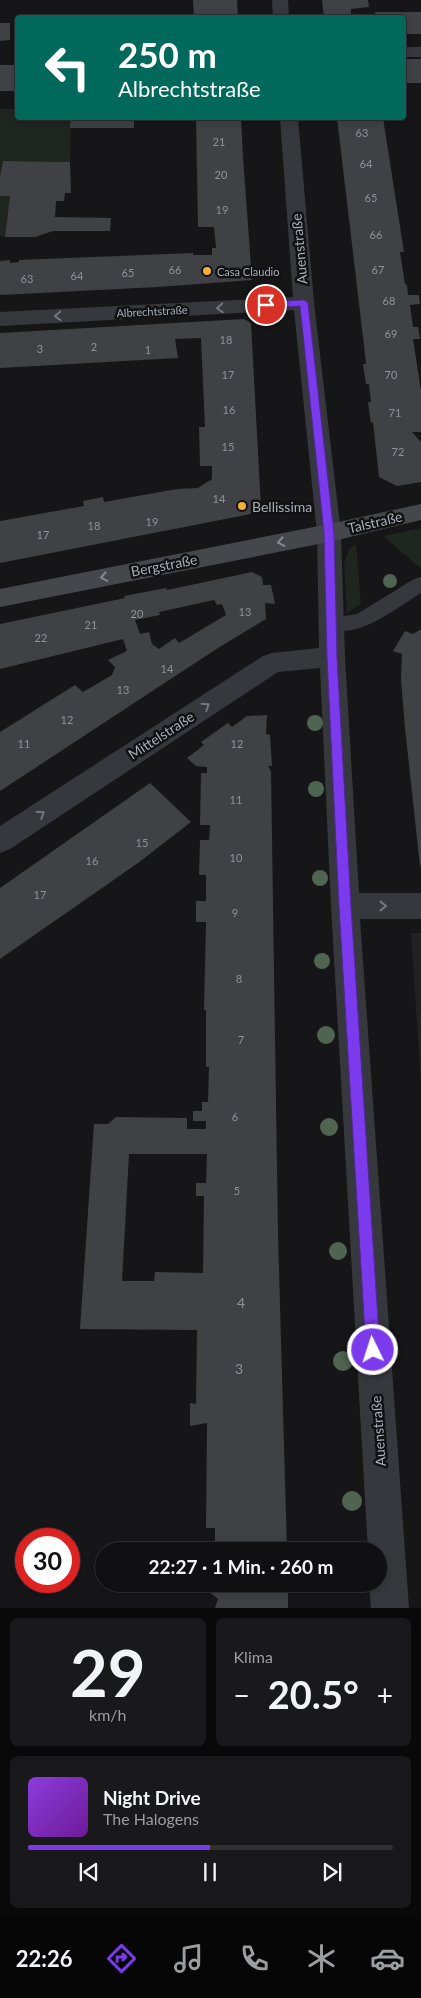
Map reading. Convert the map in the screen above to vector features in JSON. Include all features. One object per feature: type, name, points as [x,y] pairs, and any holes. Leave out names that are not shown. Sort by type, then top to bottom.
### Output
[{"type":"main road","name":"Talstraße","points":[[329,533],[421,512]]},
{"type":"main road","name":"Bergstraße","points":[[0,598],[329,533]]},
{"type":"street","points":[[280,0],[281,15]]},
{"type":"street","points":[[406,52],[421,52]]},
{"type":"street","name":"Auenstraße","points":[[289,120],[304,303],[329,533],[332,657],[345,906],[390,1608]]},
{"type":"street","name":"Albrechtstraße","points":[[0,319],[304,303]]},
{"type":"street","name":"Mittelstraße","points":[[0,841],[272,662],[332,657]]},
{"type":"street","points":[[345,906],[421,906]]},
{"type":"lane","points":[[331,624],[362,621],[421,584]]},
{"type":"shaded area","points":[[0,109],[15,109],[15,120],[71,120],[70,162],[3,161],[0,176]]},
{"type":"shaded area","points":[[0,196],[10,196],[5,237],[0,237]]},
{"type":"shaded area","points":[[421,528],[421,567],[420,568],[383,536]]},
{"type":"shaded area","points":[[356,544],[361,604],[347,613],[344,564],[349,549]]},
{"type":"shaded area","points":[[411,933],[421,933],[421,1084]]},
{"type":"building","points":[[193,0],[237,0],[238,15],[194,15]]},
{"type":"building","points":[[322,0],[368,0],[369,7],[351,9],[351,15],[324,15]]},
{"type":"building","points":[[375,12],[421,12],[421,34],[406,34],[406,15],[376,15]]},
{"type":"building","points":[[0,23],[10,23],[10,40],[0,41]]},
{"type":"building","points":[[406,59],[421,59],[421,83],[406,83]]},
{"type":"building","points":[[0,65],[15,65],[15,91],[0,91]]},
{"type":"building","points":[[71,120],[134,120],[134,128],[70,128]]},
{"type":"building","points":[[196,120],[241,120],[252,280],[0,295],[0,261],[10,260],[10,263],[19,262],[19,260],[193,253],[193,255],[212,255],[212,248],[216,248],[214,227],[198,227]]},
{"type":"building","points":[[337,120],[383,120],[404,252],[400,252],[405,284],[407,285],[408,295],[419,295],[420,304],[410,305],[413,327],[418,327],[420,339],[413,339],[421,391],[421,432],[412,432],[421,442],[421,482],[397,486],[379,477],[373,422],[371,423],[368,402],[371,402],[369,384],[366,384],[363,364],[366,364]]},
{"type":"building","points":[[3,161],[70,162],[71,193],[65,193],[64,201],[56,201],[55,217],[111,218],[110,231],[53,231],[35,237],[5,237],[10,196],[0,196],[0,176]]},
{"type":"building","points":[[244,319],[251,323],[261,508],[251,514],[0,563],[0,521],[84,506],[83,501],[103,497],[104,502],[177,489],[198,488],[212,479],[212,466],[200,466],[199,427],[205,427],[201,338],[175,339],[178,358],[0,368],[0,333]]},
{"type":"building","points":[[252,572],[262,577],[263,585],[271,585],[275,604],[265,603],[266,619],[218,648],[0,791],[0,732],[75,685],[83,692],[112,675],[115,667],[108,660],[127,651],[123,639],[0,669],[0,624],[125,598],[124,596],[166,588],[167,590]],"holes":[[[214,600],[217,605],[222,604],[226,615],[179,643],[175,638],[159,649],[152,644],[149,632],[140,634],[135,620],[160,615],[159,612]]]},
{"type":"building","points":[[421,629],[420,866],[405,728],[401,679],[402,654],[393,651],[405,631],[413,634]]},
{"type":"building","points":[[267,715],[266,734],[270,735],[272,766],[268,766],[271,771],[278,1235],[287,1542],[215,1542],[215,1528],[206,1528],[207,1423],[190,1426],[190,1403],[196,1404],[197,1330],[80,1329],[94,1124],[108,1124],[116,1117],[187,1118],[187,1129],[206,1129],[206,1121],[193,1121],[193,1111],[202,1111],[202,1102],[208,1102],[209,1067],[206,1067],[206,1010],[204,1010],[206,922],[196,922],[196,901],[206,901],[206,875],[199,875],[200,840],[209,840],[210,825],[200,825],[201,773],[207,773],[207,767],[196,766],[187,758],[204,745],[201,742],[228,723],[232,727],[247,716]],"holes":[[[129,1154],[207,1154],[206,1183],[196,1183],[196,1196],[204,1196],[203,1273],[155,1272],[154,1281],[122,1281]]]},
{"type":"building","points":[[150,783],[191,822],[138,863],[0,959],[0,888]]},
{"type":"building","points":[[209,1592],[288,1592],[288,1608],[215,1608],[218,1599]]},
{"type":"place","name":"Casa Claudio","points":[[207,271]]},
{"type":"place","name":"Bellissima","points":[[242,506]]},
{"type":"route","points":[[266,305],[304,303],[329,533],[332,657],[345,906],[373,1350]]}]
